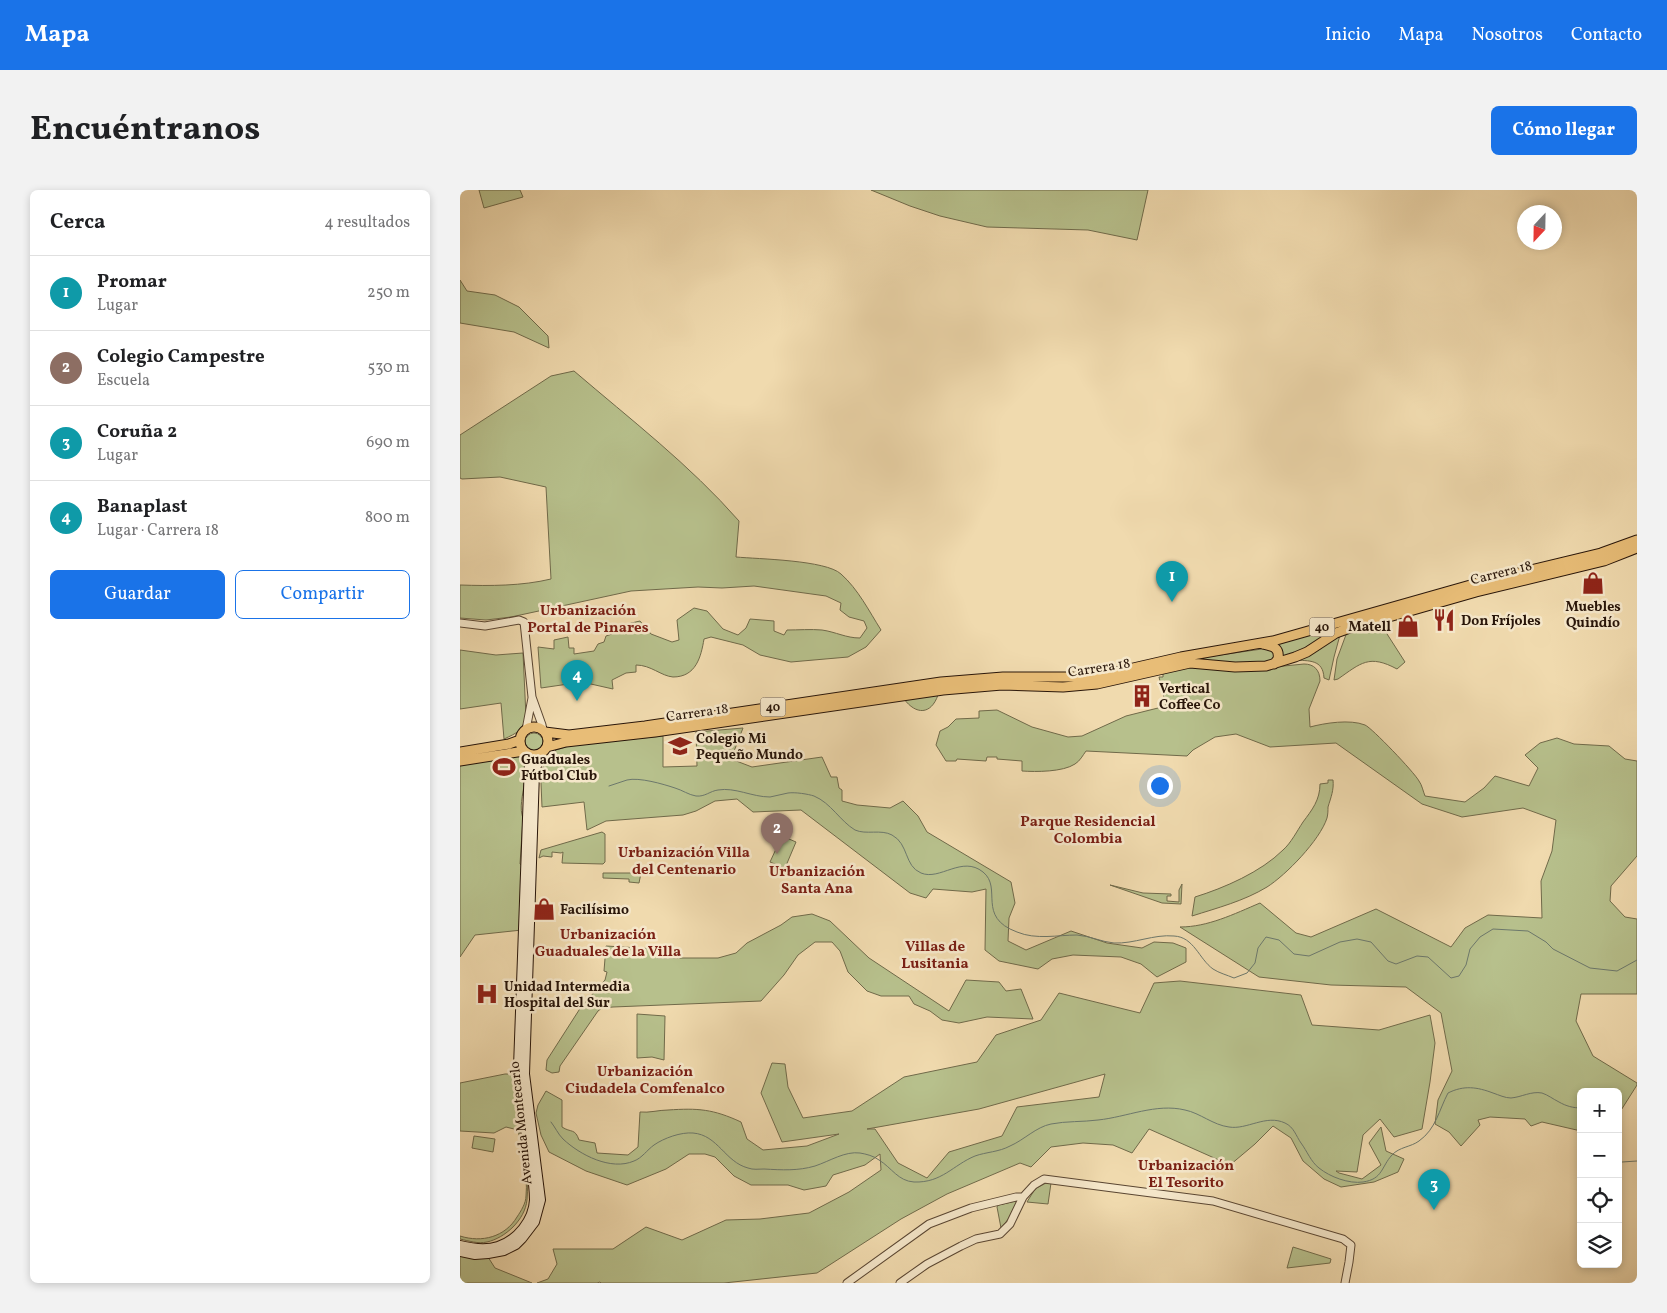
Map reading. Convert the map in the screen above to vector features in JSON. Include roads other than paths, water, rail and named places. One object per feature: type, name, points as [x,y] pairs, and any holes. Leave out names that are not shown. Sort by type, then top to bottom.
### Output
[{"type":"main road","name":"Carrera 18","points":[[544,731],[569,735],[645,726],[941,682],[1003,677],[1087,677],[1181,657],[1262,643],[1481,582],[1602,553],[1637,540]]},
{"type":"main road","name":"Carrera 18","points":[[544,750],[566,742],[655,732],[942,690],[1002,685],[1063,687],[1097,684],[1184,664],[1200,663],[1235,667],[1274,664],[1307,652],[1326,638],[1347,629],[1476,592],[1604,561],[1637,548]]},
{"type":"main road","points":[[1262,643],[1275,647],[1278,650],[1278,659],[1274,664]]},
{"type":"main road","name":"40","points":[[526,730],[534,728],[544,731]]},
{"type":"main road","points":[[460,752],[508,744],[520,740],[526,730]]},
{"type":"main road","points":[[544,731],[548,742],[544,750]]},
{"type":"main road","points":[[460,761],[524,751],[520,740]]},
{"type":"main road","name":"40","points":[[524,751],[533,755],[544,750]]},
{"type":"main road","name":"Avenida Montecarlo","points":[[460,1252],[475,1255],[488,1254],[504,1251],[516,1245],[535,1222],[541,1200],[525,1067],[535,772],[544,750]]},
{"type":"main road","name":"Avenida Montecarlo","points":[[460,1245],[488,1248],[504,1244],[518,1234],[524,1226],[532,1211],[534,1201],[519,1091],[518,1067],[529,763],[524,751]]},
{"type":"street","points":[[460,623],[485,626],[519,620],[524,622],[532,697],[544,731]]},
{"type":"street","points":[[526,730],[532,697]]},
{"type":"street","points":[[900,1283],[927,1264],[961,1246],[976,1239],[1000,1234],[1010,1224],[1023,1197],[1044,1179],[1191,1198],[1221,1204],[1343,1239],[1350,1245],[1345,1283]]},
{"type":"street","points":[[847,1283],[928,1224],[971,1208],[1023,1197]]},
{"type":"waterway","points":[[609,786],[627,780],[638,779],[651,781],[696,796],[724,789],[763,797],[786,793],[801,793],[814,796],[825,803],[855,830],[883,832],[892,835],[901,844],[912,865],[921,873],[928,875],[936,874],[967,866],[975,867],[983,872],[989,879],[993,911],[997,919],[1005,926],[1017,932],[1032,936],[1077,935],[1114,943],[1159,936],[1181,937],[1187,940],[1213,969],[1234,978],[1247,973],[1255,963],[1258,948],[1266,937],[1279,940],[1294,954],[1309,956],[1340,942],[1357,939],[1371,942],[1388,961],[1396,964],[1417,956],[1428,957],[1451,978],[1459,976],[1466,965],[1470,949],[1480,937],[1493,929],[1528,931],[1546,942],[1553,949],[1590,968],[1617,971],[1637,960]]},
{"type":"waterway","points":[[551,1122],[561,1137],[578,1151],[606,1163],[625,1164],[634,1161],[663,1140],[673,1136],[693,1133],[709,1138],[733,1160],[750,1169],[802,1169],[843,1155],[860,1153],[875,1157],[899,1177],[908,1181],[924,1182],[940,1177],[975,1156],[1006,1148],[1040,1128],[1051,1124],[1098,1120],[1152,1109],[1174,1108],[1191,1112],[1217,1124],[1229,1127],[1271,1120],[1285,1123],[1293,1129],[1316,1166],[1340,1179],[1363,1182],[1378,1175],[1395,1152],[1416,1143],[1425,1136],[1433,1125],[1448,1093],[1454,1090],[1476,1088],[1511,1098],[1542,1093],[1567,1106],[1577,1108]]},
{"type":"waterway","points":[[1622,1162],[1637,1161]]},
{"type":"place","name":"Muebles Quindío","points":[[1593,583]]},
{"type":"place","name":"Promar","points":[[1172,602]]},
{"type":"place","name":"Don Fríjoles","points":[[1444,620]]},
{"type":"place","name":"Matell","points":[[1408,626]]},
{"type":"place","name":"Vertical Coffee Co","points":[[1142,696]]},
{"type":"place","name":"Banaplast","points":[[577,701]]},
{"type":"place","name":"Colegio Mi Pequeño Mundo","points":[[680,746]]},
{"type":"place","name":"Guaduales Fútbol Club","points":[[504,767]]},
{"type":"place","name":"Colegio Campestre","points":[[777,854]]},
{"type":"place","name":"Facilísimo","points":[[544,909]]},
{"type":"place","name":"Unidad Intermedia Hospital del Sur","points":[[487,994]]},
{"type":"place","name":"Coruña 2","points":[[1434,1210]]},
{"type":"district","name":"Urbanización Portal de Pinares","points":[[588,618]]},
{"type":"district","name":"Parque Residencial Colombia","points":[[1088,830]]},
{"type":"district","name":"Urbanización Villa del Centenario","points":[[684,860]]},
{"type":"district","name":"Urbanización Santa Ana","points":[[817,880]]},
{"type":"district","name":"Urbanización Guaduales de la Villa","points":[[608,942]]},
{"type":"district","name":"Villas de Lusitania","points":[[935,954]]},
{"type":"district","name":"Urbanización Ciudadela Comfenalco","points":[[645,1080]]},
{"type":"district","name":"Urbanización El Tesorito","points":[[1186,1174]]}]
